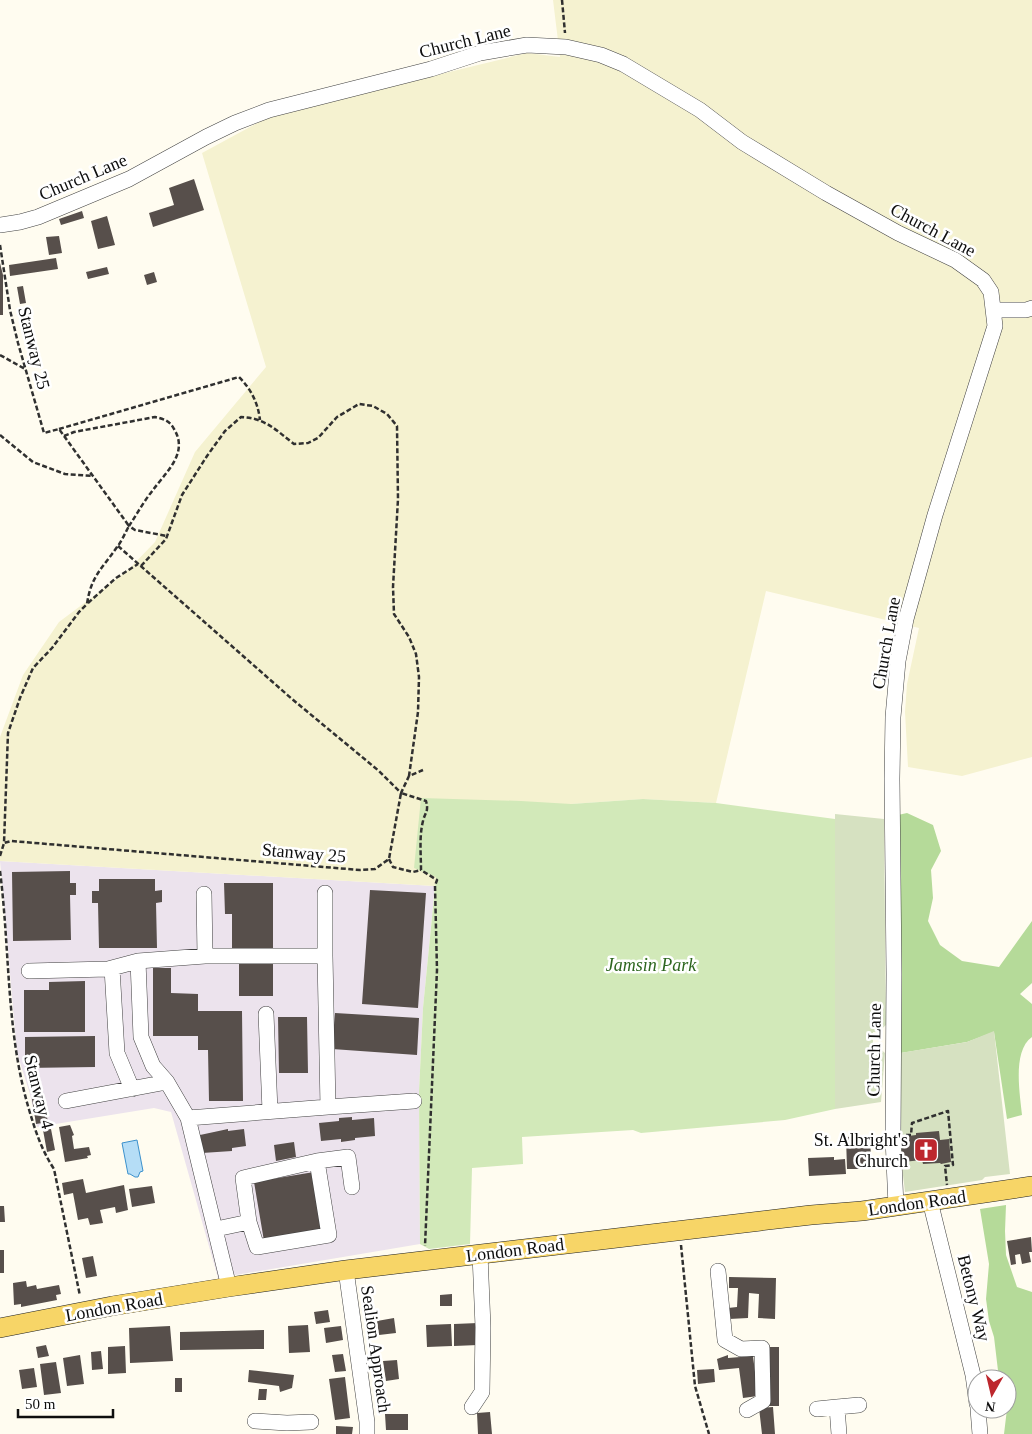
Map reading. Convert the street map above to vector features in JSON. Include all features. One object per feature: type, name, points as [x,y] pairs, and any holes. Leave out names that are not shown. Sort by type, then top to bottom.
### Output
[{"type":"main road","name":"London Road","points":[[0,1328],[230,1287],[346,1270],[896,1206],[1032,1186]]},
{"type":"street","name":"Church Lane","points":[[0,224],[20,222],[38,217],[129,179],[206,137],[269,110],[432,69],[480,53],[528,45],[566,47],[601,55],[623,64],[700,110],[742,142],[826,193],[898,233],[955,260],[983,280],[991,292],[995,326],[935,515],[906,619],[898,661],[893,717],[892,779],[894,896],[893,1138],[896,1206]]},
{"type":"street","points":[[994,310],[1026,310],[1032,308]]},
{"type":"street","points":[[325,893],[324,956],[328,1107]]},
{"type":"street","points":[[204,894],[205,956]]},
{"type":"street","points":[[29,971],[112,968],[138,961],[205,956],[324,956]]},
{"type":"street","points":[[138,961],[141,1038],[153,1066],[167,1082],[188,1118],[230,1287]]},
{"type":"street","points":[[112,968],[117,1053],[132,1089]]},
{"type":"street","points":[[266,1014],[270,1111]]},
{"type":"street","points":[[66,1101],[167,1082]]},
{"type":"street","points":[[188,1118],[414,1101]]},
{"type":"street","points":[[317,1161],[329,1236],[257,1247],[249,1222],[244,1178],[317,1161],[348,1157],[352,1187]]},
{"type":"street","name":"Betony Way","points":[[930,1201],[972,1369]]},
{"type":"street","points":[[216,1229],[249,1222]]},
{"type":"street","points":[[472,1407],[482,1392],[483,1327],[480,1254]]},
{"type":"street","name":"Sealion Approach","points":[[346,1270],[367,1422],[367,1434]]},
{"type":"street","points":[[718,1271],[725,1340],[741,1349],[762,1348],[763,1401],[747,1410]]},
{"type":"street","points":[[817,1409],[859,1405]]},
{"type":"street","points":[[837,1407],[839,1434]]},
{"type":"street","points":[[979,1419],[980,1434]]},
{"type":"street","points":[[255,1421],[286,1428],[310,1422]]},
{"type":"path","points":[[562,0],[566,47]]},
{"type":"path","name":"Stanway 25","points":[[0,245],[10,310],[44,432],[59,429]]},
{"type":"path","points":[[0,356],[25,369]]},
{"type":"path","points":[[167,536],[135,530],[129,526],[59,429],[239,377],[249,387],[258,408],[260,420]]},
{"type":"path","points":[[0,856],[4,843],[8,733],[20,698],[34,668],[87,604],[116,578],[140,565],[167,536],[182,495],[225,431],[241,417],[255,417],[294,444],[308,443],[318,438],[337,416],[359,404],[373,406],[387,414],[397,426],[398,499],[393,587],[394,614],[409,637],[416,654],[419,677],[418,712],[409,776],[401,793],[389,860],[393,867],[413,872],[421,870],[437,880],[435,886],[437,980],[424,1261]]},
{"type":"path","points":[[64,436],[74,432],[156,416],[164,418],[171,423],[179,436],[178,456],[167,474],[153,489],[118,546],[94,578],[87,604]]},
{"type":"path","points":[[0,435],[33,462],[65,474],[93,476]]},
{"type":"path","points":[[118,546],[292,699],[379,771],[401,793],[426,801],[428,809],[423,820],[421,870]]},
{"type":"path","points":[[0,756],[6,757]]},
{"type":"path","points":[[409,776],[423,770]]},
{"type":"path","name":"Stanway 25","points":[[4,843],[11,841],[360,870],[375,869],[389,860]]},
{"type":"path","name":"Stanway 4","points":[[0,871],[16,1055],[37,1137],[43,1153],[54,1170],[83,1312]]},
{"type":"path","points":[[893,1138],[911,1134],[912,1123],[948,1111],[953,1165],[945,1166],[948,1186],[953,1198]]},
{"type":"path","points":[[680,1231],[695,1386],[709,1434]]},
{"type":"shaded area","points":[[553,0],[1032,0],[1032,757],[962,776],[908,767],[905,712],[907,684],[919,628],[766,591],[716,803],[643,799],[571,804],[436,877],[435,886],[0,861],[0,737],[23,675],[59,622],[127,571],[155,542],[195,452],[266,367],[202,153],[272,115],[527,53],[560,57]]},
{"type":"shaded area","points":[[0,861],[435,886],[423,1008],[419,1092],[420,1244],[218,1278],[171,1112],[154,1108],[37,1127],[30,1094],[17,1053]]},
{"type":"green space","name":"Jamsin Park","points":[[421,798],[571,804],[643,799],[716,803],[835,819],[835,1109],[785,1120],[641,1133],[633,1130],[522,1137],[523,1164],[472,1168],[470,1244],[429,1249],[420,1244],[419,1092],[423,1008],[436,877],[414,868]]},
{"type":"green space","points":[[907,813],[933,825],[941,851],[931,870],[933,898],[928,921],[940,945],[962,961],[999,967],[1032,921],[1032,983],[1020,994],[1032,1004],[1032,1037],[1022,1052],[1019,1073],[1022,1115],[1007,1119],[994,1032],[967,1042],[901,1053],[901,905],[898,815]]},
{"type":"green space","points":[[835,814],[884,819],[886,1025],[878,1032],[873,1032],[873,1046],[877,1046],[885,1053],[881,1102],[835,1109]]},
{"type":"green space","points":[[994,1031],[1010,1174],[905,1192],[900,1150],[900,1053],[967,1042]]},
{"type":"green space","points":[[1006,1205],[1006,1255],[1017,1287],[1032,1292],[1032,1434],[1004,1434],[1006,1419],[1017,1419],[1017,1369],[998,1369],[994,1337],[989,1321],[986,1299],[989,1264],[980,1209]]},
{"type":"water","points":[[137,1140],[143,1171],[140,1172],[138,1177],[135,1177],[128,1174],[122,1143]]},
{"type":"building","points":[[194,179],[204,210],[153,227],[149,213],[174,205],[169,188]]},
{"type":"building","points":[[82,211],[84,218],[61,225],[59,219]]},
{"type":"building","points":[[107,216],[115,245],[98,249],[91,221]]},
{"type":"building","points":[[59,236],[62,253],[49,255],[46,237]]},
{"type":"building","points":[[56,258],[58,269],[10,276],[9,265]]},
{"type":"building","points":[[0,263],[3,275],[3,315],[0,315]]},
{"type":"building","points":[[107,267],[109,274],[88,279],[86,272]]},
{"type":"building","points":[[154,272],[157,282],[147,285],[144,275]]},
{"type":"building","points":[[23,286],[26,303],[20,304],[17,287]]},
{"type":"building","points":[[70,871],[70,883],[76,883],[76,895],[70,895],[71,940],[13,941],[12,872]]},
{"type":"building","points":[[99,879],[155,879],[155,891],[162,890],[162,902],[156,903],[157,948],[99,948],[98,903],[92,903],[92,891],[99,891]]},
{"type":"building","points":[[224,883],[273,883],[273,948],[232,948],[232,914],[225,914]]},
{"type":"building","points":[[370,890],[426,893],[418,1008],[362,1004]]},
{"type":"building","points":[[239,960],[273,960],[273,996],[239,996]]},
{"type":"building","points":[[153,968],[171,968],[171,993],[198,994],[198,1011],[242,1011],[243,1101],[209,1101],[208,1050],[198,1050],[198,1036],[153,1036]]},
{"type":"building","points":[[85,981],[85,1032],[24,1032],[24,990],[49,990],[49,982]]},
{"type":"building","points":[[335,1013],[419,1018],[417,1055],[332,1049]]},
{"type":"building","points":[[278,1017],[307,1017],[308,1073],[279,1073]]},
{"type":"building","points":[[95,1036],[95,1067],[25,1068],[25,1037]]},
{"type":"building","points":[[43,1097],[48,1122],[36,1124],[32,1099]]},
{"type":"building","points":[[352,1117],[352,1120],[374,1118],[375,1136],[355,1138],[355,1140],[341,1142],[341,1139],[321,1141],[319,1123],[339,1121],[339,1118]]},
{"type":"building","points":[[70,1125],[74,1135],[72,1136],[74,1149],[89,1147],[91,1155],[87,1156],[88,1158],[65,1162],[59,1127]]},
{"type":"building","points":[[51,1129],[55,1150],[47,1152],[43,1130]]},
{"type":"building","points":[[228,1129],[228,1131],[244,1129],[246,1146],[232,1148],[232,1151],[202,1153],[200,1135]]},
{"type":"building","name":"St. Albright's Church","points":[[939,1131],[940,1140],[949,1139],[951,1162],[923,1164],[922,1160],[903,1162],[900,1137],[916,1135],[916,1133]]},
{"type":"building","points":[[870,1136],[871,1159],[867,1159],[867,1169],[847,1169],[846,1137]]},
{"type":"building","points":[[294,1142],[296,1157],[276,1161],[274,1145]]},
{"type":"building","points":[[834,1157],[834,1160],[845,1159],[846,1174],[809,1176],[808,1158]]},
{"type":"building","points":[[314,1172],[324,1231],[264,1241],[254,1182]]},
{"type":"building","points":[[83,1179],[86,1193],[124,1185],[128,1210],[116,1213],[115,1207],[100,1210],[103,1223],[90,1225],[88,1218],[78,1220],[73,1193],[64,1195],[62,1183]]},
{"type":"building","points":[[152,1186],[155,1203],[132,1207],[129,1189]]},
{"type":"building","points":[[0,1206],[4,1206],[5,1222],[0,1222]]},
{"type":"building","points":[[1031,1237],[1032,1252],[1029,1252],[1031,1262],[1022,1264],[1020,1254],[1015,1255],[1016,1264],[1011,1265],[1007,1241]]},
{"type":"building","points":[[0,1250],[4,1250],[4,1273],[0,1273]]},
{"type":"building","points":[[93,1256],[97,1276],[86,1278],[82,1258]]},
{"type":"building","points":[[729,1277],[776,1278],[775,1319],[758,1318],[759,1294],[749,1293],[748,1318],[729,1319],[728,1308],[737,1307],[738,1288],[729,1288]]},
{"type":"building","points":[[26,1281],[27,1287],[36,1285],[37,1289],[59,1285],[61,1294],[56,1295],[57,1300],[21,1307],[21,1304],[14,1305],[13,1283]]},
{"type":"building","points":[[452,1294],[452,1306],[440,1306],[440,1295]]},
{"type":"building","points":[[328,1310],[330,1322],[316,1324],[314,1312]]},
{"type":"building","points":[[394,1318],[396,1333],[379,1335],[377,1321]]},
{"type":"building","points":[[478,1323],[478,1345],[454,1346],[454,1324]]},
{"type":"building","points":[[451,1324],[452,1346],[427,1347],[426,1325]]},
{"type":"building","points":[[308,1325],[310,1352],[289,1353],[288,1326]]},
{"type":"building","points":[[170,1326],[173,1361],[130,1363],[129,1328]]},
{"type":"building","points":[[341,1326],[343,1340],[326,1343],[324,1328]]},
{"type":"building","points":[[264,1330],[264,1349],[180,1350],[180,1332]]},
{"type":"building","points":[[46,1345],[49,1356],[38,1358],[36,1347]]},
{"type":"building","points":[[125,1346],[126,1373],[108,1374],[108,1347]]},
{"type":"building","points":[[766,1347],[779,1347],[779,1406],[766,1406]]},
{"type":"building","points":[[101,1351],[103,1369],[92,1370],[91,1352]]},
{"type":"building","points":[[343,1354],[346,1371],[335,1372],[332,1355]]},
{"type":"building","points":[[80,1355],[84,1384],[67,1386],[63,1358]]},
{"type":"building","points":[[728,1355],[728,1358],[753,1356],[758,1396],[743,1398],[739,1368],[719,1370],[717,1359]]},
{"type":"building","points":[[397,1360],[399,1379],[386,1381],[383,1361]]},
{"type":"building","points":[[56,1362],[61,1393],[44,1395],[40,1364]]},
{"type":"building","points":[[34,1368],[37,1387],[22,1389],[19,1370]]},
{"type":"building","points":[[714,1369],[715,1382],[698,1384],[697,1370]]},
{"type":"building","points":[[249,1370],[294,1375],[292,1388],[280,1392],[279,1386],[248,1382]]},
{"type":"building","points":[[345,1377],[350,1418],[335,1420],[329,1379]]},
{"type":"building","points":[[175,1378],[182,1378],[182,1392],[175,1392]]},
{"type":"building","points":[[259,1389],[267,1389],[266,1400],[258,1400]]},
{"type":"building","points":[[773,1407],[775,1434],[762,1434],[759,1408]]},
{"type":"building","points":[[490,1412],[492,1434],[478,1434],[477,1413]]},
{"type":"building","points":[[385,1414],[408,1414],[408,1430],[386,1430]]},
{"type":"building","points":[[336,1426],[353,1427],[352,1434],[336,1434]]},
{"type":"place","name":"St. Albright's Church","points":[[926,1150]]}]
